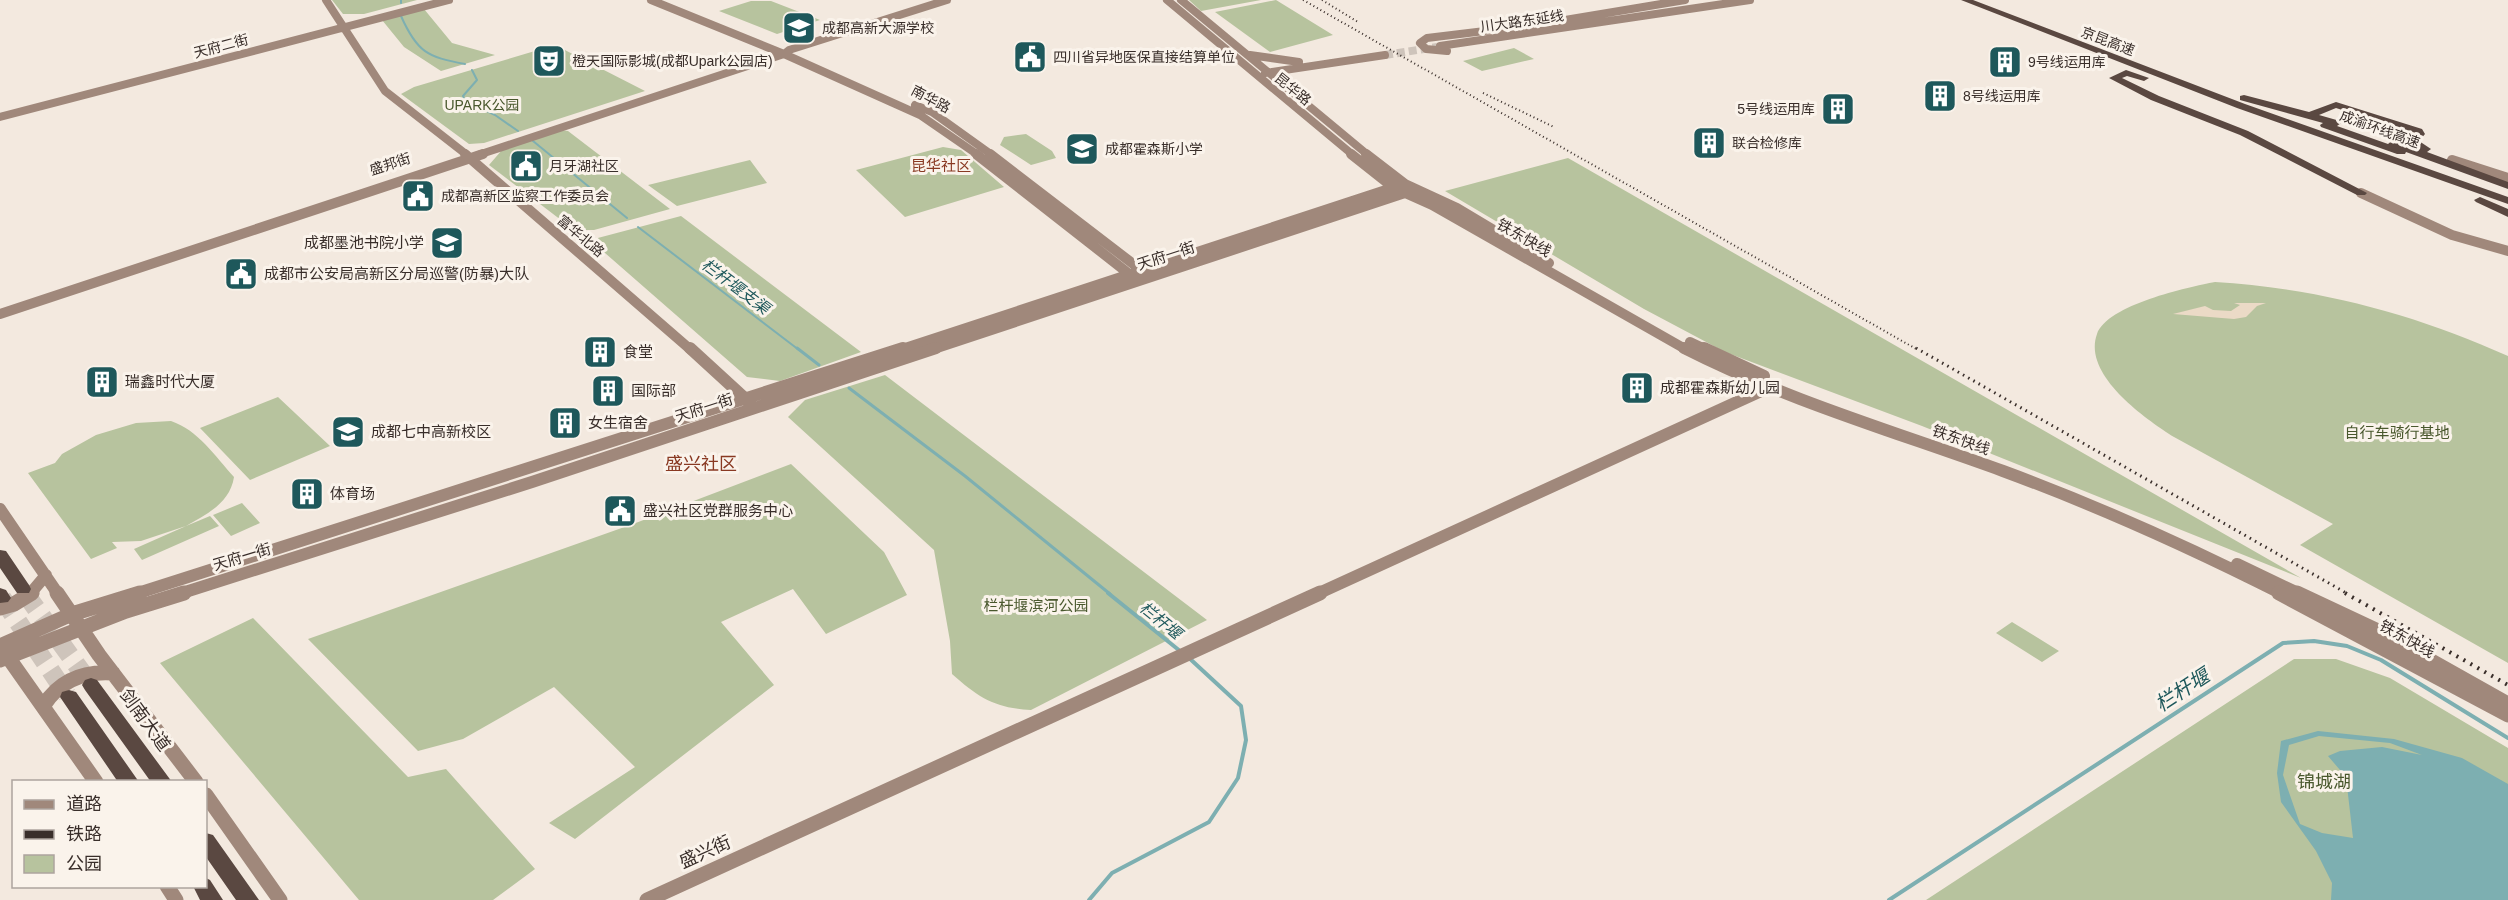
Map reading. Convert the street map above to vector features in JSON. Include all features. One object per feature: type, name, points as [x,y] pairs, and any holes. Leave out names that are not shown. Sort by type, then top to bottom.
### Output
[{"type":"highway","name":"京昆高速","points":[[1965,0],[2223,99],[2241,102]]},
{"type":"highway","name":"京昆高速","points":[[1978,0],[2241,102]]},
{"type":"highway","points":[[2223,99],[2132,74],[2120,73],[2114,78],[2155,98],[2244,133],[2361,193]]},
{"type":"highway","points":[[2241,102],[2311,115],[2508,186]]},
{"type":"highway","points":[[2241,102],[2291,133],[2473,197],[2508,214]]},
{"type":"highway","points":[[2241,102],[2508,203]]},
{"type":"highway","name":"成渝环线高速","points":[[2241,102],[2362,138],[2508,192]]},
{"type":"highway","points":[[2311,115],[2330,105],[2345,106],[2418,131],[2420,134],[2412,142],[2414,145],[2452,160]]},
{"type":"highway","points":[[2433,183],[2508,203]]},
{"type":"highway","points":[[0,555],[23,588]]},
{"type":"highway","name":"剑南大道","points":[[91,685],[161,780]]},
{"type":"highway","points":[[69,697],[128,780]]},
{"type":"highway","points":[[207,842],[248,900]]},
{"type":"main road","name":"富华北路","points":[[326,0],[385,91],[467,156],[636,300],[750,404]]},
{"type":"main road","name":"天府二街","points":[[0,117],[429,0]]},
{"type":"main road","name":"天府二街","points":[[0,112],[448,0]]},
{"type":"main road","name":"南华路","points":[[651,0],[932,112],[968,137],[1144,276]]},
{"type":"main road","name":"南华路","points":[[666,0],[920,115],[957,139],[1129,274]]},
{"type":"main road","name":"盛邦街","points":[[0,309],[947,0]]},
{"type":"main road","name":"昆华路","points":[[1167,0],[1250,72],[1402,188]]},
{"type":"main road","name":"昆华路","points":[[1181,0],[1388,172],[1402,188]]},
{"type":"main road","name":"川大路东延线","points":[[1685,0],[1437,44],[1627,20],[1750,0]]},
{"type":"main road","points":[[1612,12],[1633,14],[1633,17],[1627,20]]},
{"type":"main road","points":[[1556,22],[1427,38],[1421,41],[1420,45],[1431,50],[1445,51],[1568,28]]},
{"type":"main road","points":[[1250,72],[1382,52]]},
{"type":"main road","points":[[1245,54],[1302,64]]},
{"type":"main road","points":[[1287,88],[1287,81],[1302,64]]},
{"type":"main road","name":"盛邦街","points":[[0,314],[467,156]]},
{"type":"main road","points":[[2452,160],[2508,178]]},
{"type":"main road","name":"天府一街","points":[[2,652],[1144,276],[1402,188],[1419,189]]},
{"type":"main road","name":"铁东快线","points":[[1402,188],[1672,342],[1774,385],[2040,485],[2139,528],[2372,639],[2508,715]]},
{"type":"main road","name":"铁东快线","points":[[1419,189],[1457,208],[1656,325],[1774,385],[2036,478],[2142,521],[2378,631],[2508,704]]},
{"type":"main road","points":[[2361,193],[2452,235],[2508,251]]},
{"type":"main road","name":"天府一街","points":[[2,652],[72,614],[750,404],[1129,274],[1144,276]]},
{"type":"main road","name":"盛兴街","points":[[647,900],[1774,385]]},
{"type":"main road","points":[[0,508],[80,627],[194,780]]},
{"type":"main road","points":[[1,600],[24,599],[36,591],[46,574]]},
{"type":"main road","points":[[2,652],[44,705],[95,780]]},
{"type":"main road","points":[[44,705],[49,695],[65,682],[98,671],[113,673]]},
{"type":"main road","points":[[207,796],[280,900]]},
{"type":"green space","points":[[332,0],[417,0],[364,14],[343,14]]},
{"type":"green space","points":[[1189,0],[1261,0],[1201,11]]},
{"type":"green space","points":[[1276,0],[1333,35],[1270,52],[1215,12]]},
{"type":"green space","points":[[751,1],[771,1],[820,20],[777,34],[719,11]]},
{"type":"green space","points":[[424,9],[452,43],[495,55],[441,71],[404,47],[382,20]]},
{"type":"green space","name":"UPARK公园","points":[[555,45],[645,91],[484,143],[469,144],[401,94],[414,87]]},
{"type":"green space","points":[[1514,48],[1534,59],[1482,71],[1463,61]]},
{"type":"green space","points":[[561,130],[568,131],[670,209],[594,230],[574,230],[489,165],[502,150]]},
{"type":"green space","points":[[1026,134],[1052,151],[1056,158],[1031,165],[1000,145],[1004,137]]},
{"type":"green space","points":[[943,147],[961,150],[1004,187],[905,217],[856,170]]},
{"type":"green space","points":[[1568,158],[2301,578],[1922,426],[1725,352],[1644,309],[1445,191]]},
{"type":"green space","points":[[750,160],[767,183],[677,206],[648,185]]},
{"type":"green space","points":[[681,216],[861,352],[780,381],[747,377],[597,246],[594,239]]},
{"type":"green space","name":"自行车骑行基地","points":[[2215,282],[2291,290],[2365,306],[2437,328],[2508,356],[2508,663],[2300,545],[2333,524],[2174,437],[2133,407],[2107,380],[2099,365],[2095,349],[2097,334],[2104,324],[2116,314],[2150,299]]},
{"type":"green space","name":"栏杆堰滨河公园","points":[[885,375],[1207,620],[1031,710],[997,704],[971,689],[952,674],[950,641],[934,550],[788,417],[805,400]]},
{"type":"green space","points":[[278,397],[330,446],[250,480],[200,428]]},
{"type":"green space","points":[[171,421],[198,437],[234,477],[228,494],[216,507],[186,526],[141,541],[112,542],[117,548],[91,559],[28,473],[55,463],[62,454],[96,435],[136,423]]},
{"type":"green space","points":[[791,464],[884,552],[907,595],[826,634],[793,589],[721,622],[774,685],[575,839],[549,823],[635,767],[554,687],[463,739],[418,751],[308,639],[633,524]]},
{"type":"green space","points":[[242,503],[260,523],[231,536],[213,515]]},
{"type":"green space","points":[[210,516],[219,526],[142,560],[134,549]]},
{"type":"green space","points":[[253,618],[408,777],[446,769],[535,869],[493,900],[359,900],[160,663]]},
{"type":"green space","points":[[2012,622],[2059,651],[2042,662],[1996,633]]},
{"type":"green space","name":"锦城湖","points":[[2294,659],[2336,659],[2390,678],[2508,748],[2508,900],[1926,900]]},
{"type":"shaded area","points":[[2234,303],[2266,303],[2257,306],[2246,317],[2234,319],[2173,314],[2205,306],[2213,310],[2231,311],[2240,305]]},
{"type":"water","name":"锦城湖","points":[[2318,731],[2394,739],[2462,758],[2508,784],[2508,900],[2331,900],[2332,883],[2316,851],[2281,802],[2277,773],[2281,741]],"holes":[[[2319,736],[2390,743],[2422,755],[2382,747],[2340,751],[2328,756],[2346,777],[2353,838],[2322,833],[2300,824],[2283,775],[2289,745]]]},
{"type":"waterway","name":"栏杆堰","points":[[401,16],[412,38],[425,51],[441,59],[465,64]]},
{"type":"waterway","name":"栏杆堰","points":[[472,70],[477,80],[463,96],[465,100],[495,115],[518,131]]},
{"type":"waterway","name":"栏杆堰","points":[[533,141],[627,218]]},
{"type":"waterway","name":"栏杆堰支渠","points":[[638,227],[799,350]]},
{"type":"waterway","name":"栏杆堰支渠","points":[[797,348],[819,365]]},
{"type":"waterway","name":"栏杆堰","points":[[849,388],[965,476],[1110,594]]},
{"type":"waterway","name":"栏杆堰","points":[[1108,593],[1180,651]]},
{"type":"waterway","name":"栏杆堰","points":[[1889,900],[2283,643],[2314,641],[2347,646],[2381,660],[2508,738]]},
{"type":"waterway","name":"栏杆堰","points":[[1089,900],[1112,873],[1209,822],[1238,778],[1246,740],[1241,706],[1188,657]]},
{"type":"tunnel","points":[[1385,55],[1437,47]]},
{"type":"tunnel","points":[[23,589],[27,594]]},
{"type":"tunnel","points":[[25,593],[91,685]]},
{"type":"tunnel","points":[[2,598],[67,695]]},
{"type":"railway","points":[[1303,0],[1918,350]]},
{"type":"railway","points":[[1322,0],[1358,22]]},
{"type":"railway","points":[[1483,93],[1554,127]]},
{"type":"railway","points":[[1916,348],[2348,594]]},
{"type":"railway","points":[[2345,593],[2508,685]]},
{"type":"place","name":"成都高新大源学校","points":[[799,28]]},
{"type":"place","name":"四川省异地医保直接结算单位","points":[[1030,57]]},
{"type":"place","name":"橙天国际影城(成都Upark公园店)","points":[[549,61]]},
{"type":"place","name":"9号线运用库","points":[[2005,62]]},
{"type":"place","name":"8号线运用库","points":[[1940,96]]},
{"type":"place","name":"5号线运用库","points":[[1838,109]]},
{"type":"place","name":"联合检修库","points":[[1709,143]]},
{"type":"place","name":"成都霍森斯小学","points":[[1082,149]]},
{"type":"place","name":"月牙湖社区","points":[[526,166]]},
{"type":"place","name":"成都高新区监察工作委员会","points":[[418,196]]},
{"type":"place","name":"成都墨池书院小学","points":[[447,243]]},
{"type":"place","name":"成都市公安局高新区分局巡警(防暴)大队","points":[[241,274]]},
{"type":"place","name":"食堂","points":[[600,352]]},
{"type":"place","name":"瑞鑫时代大厦","points":[[102,382]]},
{"type":"place","name":"成都霍森斯幼儿园","points":[[1637,388]]},
{"type":"place","name":"国际部","points":[[608,391]]},
{"type":"place","name":"女生宿舍","points":[[565,423]]},
{"type":"place","name":"成都七中高新校区","points":[[348,432]]},
{"type":"place","name":"体育场","points":[[307,494]]},
{"type":"place","name":"盛兴社区党群服务中心","points":[[620,511]]},
{"type":"district","name":"昆华社区","points":[[941,166]]},
{"type":"district","name":"盛兴社区","points":[[701,464]]}]
